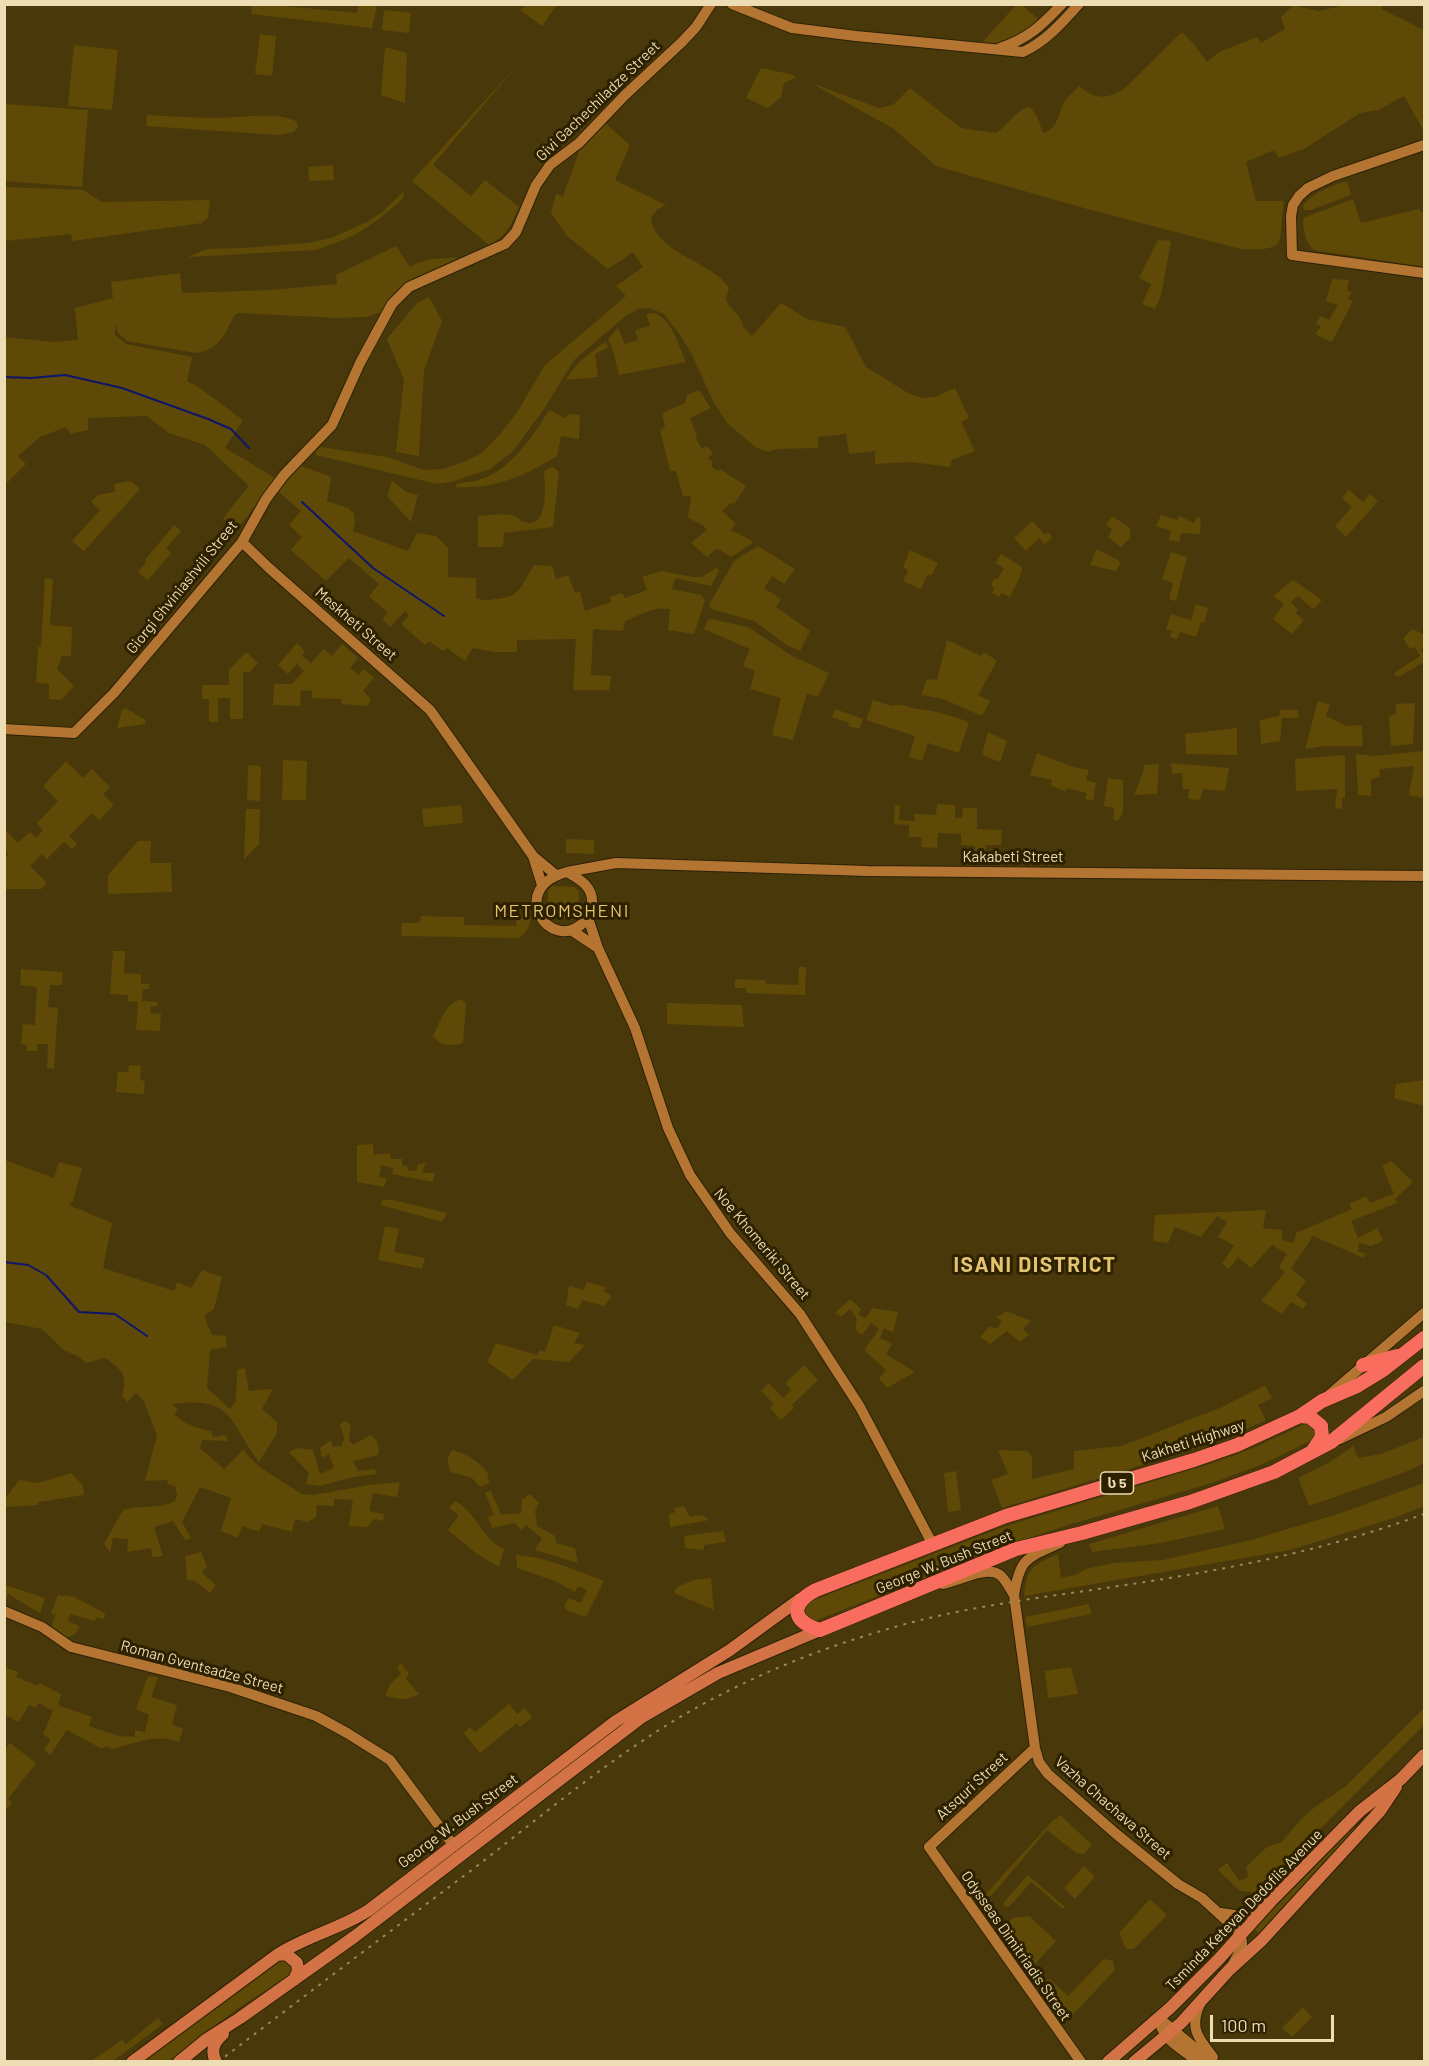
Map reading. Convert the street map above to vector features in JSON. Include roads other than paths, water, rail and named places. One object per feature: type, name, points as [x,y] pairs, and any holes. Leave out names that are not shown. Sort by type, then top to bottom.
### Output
[{"type":"highway","name":"Kakheti Highway","points":[[933,1545],[1035,1507],[1218,1452],[1258,1436],[1300,1416],[1322,1401],[1357,1386],[1407,1353],[1425,1338]]},
{"type":"highway","points":[[1363,1365],[1407,1353]]},
{"type":"highway","points":[[1082,1533],[1219,1493],[1274,1472],[1311,1454],[1331,1442],[1425,1366]]},
{"type":"highway","points":[[1300,1416],[1316,1420],[1323,1431],[1311,1454]]},
{"type":"highway","name":"George W. Bush Street","points":[[820,1630],[1016,1549],[1082,1533]]},
{"type":"highway","name":"George W. Bush Street","points":[[801,1599],[816,1590],[933,1545]]},
{"type":"highway","points":[[801,1599],[798,1606],[799,1616],[808,1625],[820,1630]]},
{"type":"main road","name":"George W. Bush Street","points":[[132,2061],[277,1955],[357,1918],[616,1721],[730,1650],[801,1599]]},
{"type":"main road","name":"George W. Bush Street","points":[[179,2061],[207,2039],[294,1980],[642,1717],[718,1673],[820,1630]]},
{"type":"main road","name":"Tsminda Ketevan Dedoflis Avenue","points":[[1108,2061],[1159,2018],[1360,1811],[1401,1779],[1425,1755]]},
{"type":"main road","name":"Tsminda Ketevan Dedoflis Avenue","points":[[1134,2061],[1170,2033],[1229,1970],[1262,1940],[1380,1811],[1401,1779]]},
{"type":"main road","points":[[277,1955],[286,1954],[295,1959],[298,1971],[294,1980]]},
{"type":"main road","points":[[216,2061],[213,2054],[214,2044],[240,2018]]},
{"type":"street","name":"Givi Gachechiladze Street","points":[[304,452],[315,444],[332,424],[360,363],[392,304],[400,295],[409,287],[504,244],[516,232],[536,185],[550,165],[579,143],[625,95],[682,42],[696,27],[711,4]]},
{"type":"street","points":[[732,4],[792,28],[1023,52],[1053,33],[1079,4]]},
{"type":"street","points":[[994,50],[1020,41],[1033,33],[1062,4]]},
{"type":"street","points":[[1425,145],[1334,176],[1308,188],[1293,205],[1291,216],[1292,255],[1425,273]]},
{"type":"street","name":"Giorgi Ghviniashvili Street","points":[[4,729],[74,733],[114,693],[242,542],[266,499],[304,452]]},
{"type":"street","name":"Meskheti Street","points":[[242,542],[421,700],[448,733],[533,856]]},
{"type":"street","points":[[533,856],[587,885],[592,895],[592,903],[588,918],[580,926],[565,931],[551,928],[540,918],[536,901],[542,885],[533,856]]},
{"type":"street","name":"Kakabeti Street","points":[[562,873],[622,863],[867,871],[1425,876]]},
{"type":"street","points":[[587,885],[602,866]]},
{"type":"street","points":[[542,885],[562,873]]},
{"type":"street","name":"Noe Khomeriki Street","points":[[588,918],[598,948],[635,1028],[668,1128],[690,1175],[730,1233],[800,1314],[860,1407],[933,1545]]},
{"type":"street","points":[[571,930],[598,948]]},
{"type":"street","name":"Kakheti Highway","points":[[1322,1401],[1425,1313]]},
{"type":"street","points":[[1331,1442],[1386,1417],[1425,1390]]},
{"type":"street","name":"Vazha Chachava Street","points":[[1082,1533],[1034,1555],[1024,1562],[1018,1571],[1014,1595],[1035,1748],[1040,1762],[1055,1779],[1124,1840],[1178,1884],[1202,1898],[1241,1935]]},
{"type":"street","points":[[928,1586],[953,1582],[983,1571],[991,1571],[1003,1578],[1014,1595]]},
{"type":"street","name":"Roman Gventsadze Street","points":[[4,1611],[42,1627],[71,1647],[230,1687],[316,1716],[390,1760],[454,1846]]},
{"type":"street","name":"Atsquri Street","points":[[929,1846],[1035,1748]]},
{"type":"street","name":"Odysseas Dimitriadis Street","points":[[929,1846],[1081,2061]]},
{"type":"street","points":[[1218,1912],[1241,1916],[1273,1899]]},
{"type":"street","points":[[1229,1970],[1240,1951],[1241,1935]]},
{"type":"street","points":[[1201,2001],[1195,2018],[1196,2034],[1215,2061]]},
{"type":"street","points":[[1159,2018],[1160,2028],[1215,2061]]},
{"type":"street","points":[[1170,2033],[1198,2061]]},
{"type":"waterway","points":[[4,377],[31,378],[65,375],[122,388],[231,429],[249,448]]},
{"type":"waterway","points":[[302,502],[373,568],[444,616]]},
{"type":"waterway","points":[[4,1262],[28,1265],[46,1275],[79,1312],[115,1314],[147,1336]]},
{"type":"railway","points":[[218,2062],[631,1748],[710,1700],[781,1666],[881,1631],[955,1612],[1212,1571],[1335,1543],[1424,1514]]},
{"type":"district","name":"METROMSHENI","points":[[562,911]]},
{"type":"district","name":"ISANI DISTRICT","points":[[1035,1265]]}]
